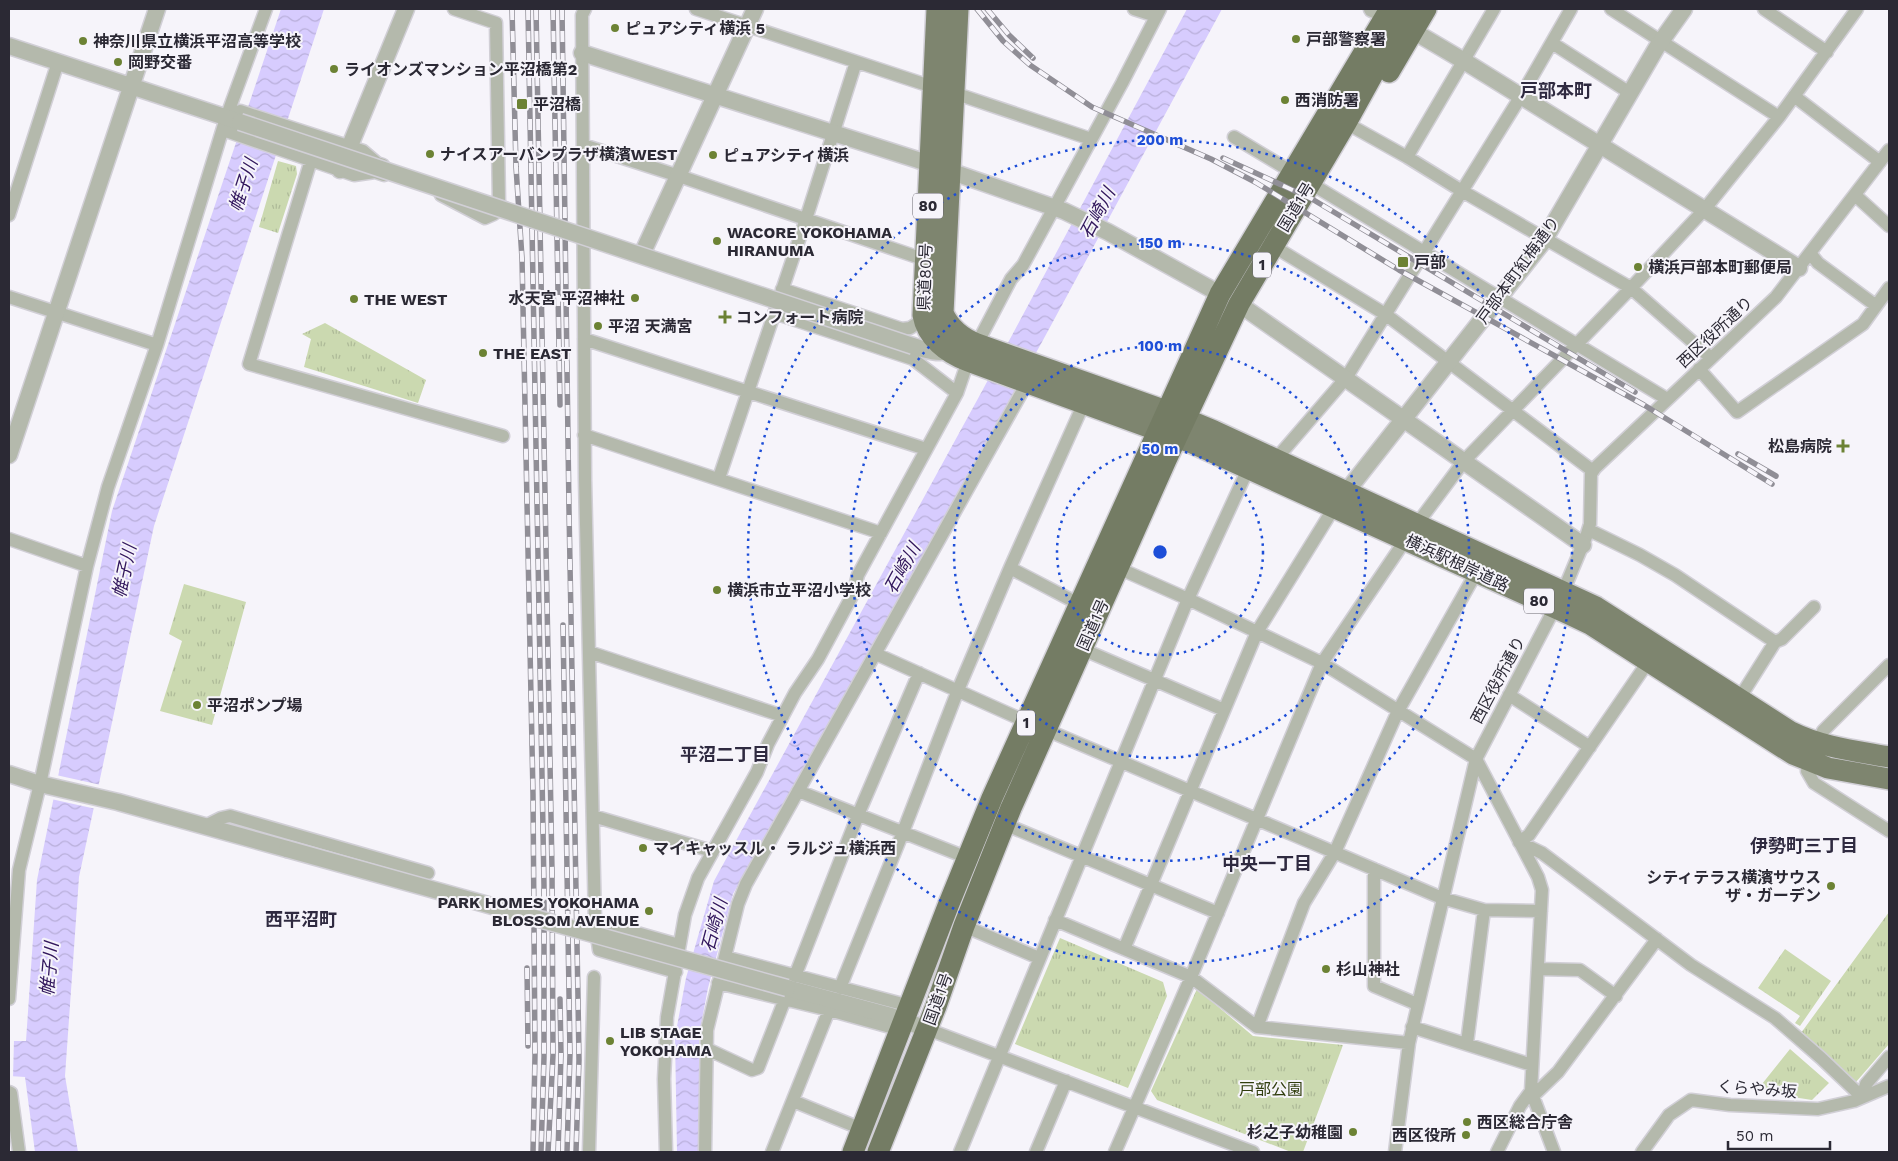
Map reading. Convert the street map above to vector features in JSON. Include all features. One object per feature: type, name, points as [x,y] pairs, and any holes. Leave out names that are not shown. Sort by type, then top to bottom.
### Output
[{"type":"highway","name":"国道1号","points":[[880,1152],[1004,824],[1118,568],[1239,304],[1273,246],[1301,178],[1304,154],[1320,105],[1390,14],[1426,9]]},
{"type":"highway","name":"国道1号","points":[[853,1152],[968,858],[1027,720],[1220,294],[1301,178],[1348,120],[1390,14]]},
{"type":"main road","name":"県道80号","points":[[937,9],[924,319],[928,331],[947,352],[982,356],[1084,403],[1162,420]]},
{"type":"main road","name":"県道80号","points":[[958,9],[943,313],[946,321],[982,356]]},
{"type":"main road","name":"県道80号","points":[[1029,377],[1182,428]]},
{"type":"main road","name":"横浜駅根岸道路","points":[[1182,428],[1276,459],[1341,499]]},
{"type":"main road","name":"横浜駅根岸道路","points":[[1182,428],[1249,467],[1341,499],[1559,600],[1590,624],[1780,746],[1814,752],[1889,757]]},
{"type":"main road","name":"横浜駅根岸道路","points":[[1411,531],[1476,573],[1559,600],[1596,607],[1791,732],[1814,752],[1828,768],[1889,779]]},
{"type":"street","points":[[9,455],[12,431],[56,313],[157,9]]},
{"type":"street","points":[[9,999],[19,870],[43,785],[87,566],[108,486],[234,121],[266,9]]},
{"type":"street","points":[[340,170],[406,9]]},
{"type":"street","points":[[234,121],[282,151],[354,175],[375,172],[450,198],[469,211],[485,218],[494,214],[499,203],[496,23],[454,9]]},
{"type":"street","points":[[585,9],[582,16],[584,435],[595,921],[599,950],[676,972]]},
{"type":"street","points":[[696,9],[933,87]]},
{"type":"street","points":[[640,256],[679,176],[755,9]]},
{"type":"street","points":[[666,1152],[664,1079],[667,1026],[676,972],[682,954],[685,915],[698,878],[757,772],[768,744],[795,693],[823,651],[853,594],[858,575],[957,392],[982,356],[1010,279],[1023,265],[1158,12],[1134,9]]},
{"type":"street","points":[[1407,157],[1494,9]]},
{"type":"street","points":[[1276,459],[1346,378],[1520,96],[1571,9]]},
{"type":"street","points":[[1611,9],[1779,117]]},
{"type":"street","name":"戸部本町紅梅通り","points":[[1341,499],[1545,239],[1660,42],[1684,9]]},
{"type":"street","points":[[1764,9],[1827,52]]},
{"type":"street","points":[[1115,1152],[1191,977],[1322,663],[1411,531],[1464,461],[1704,210],[1779,117],[1857,9]]},
{"type":"street","points":[[1390,14],[1799,268]]},
{"type":"street","points":[[1552,43],[1630,93]]},
{"type":"street","points":[[9,46],[913,353],[947,352]]},
{"type":"street","points":[[582,53],[930,164],[1054,207],[1108,232],[1220,294]]},
{"type":"street","points":[[9,215],[58,62]]},
{"type":"street","points":[[719,478],[834,134],[856,62]]},
{"type":"street","points":[[954,93],[1091,139]]},
{"type":"street","points":[[1794,96],[1880,162]]},
{"type":"street","points":[[1348,120],[1462,191],[1631,288],[1711,358]]},
{"type":"street","points":[[234,121],[291,128],[365,152],[377,163],[499,203]]},
{"type":"street","points":[[1234,137],[1667,399]]},
{"type":"street","points":[[583,145],[926,260]]},
{"type":"street","name":"西区役所通り","points":[[1396,1152],[1412,1027],[1476,759],[1559,600],[1586,537],[1591,474],[1600,462],[1776,297],[1889,150]]},
{"type":"street","points":[[311,160],[249,364],[503,436]]},
{"type":"street","points":[[1855,195],[1889,226]]},
{"type":"street","points":[[583,237],[778,301],[913,353],[957,392]]},
{"type":"street","points":[[1273,246],[1385,314],[1593,471]]},
{"type":"street","points":[[1810,253],[1818,263],[1875,306]]},
{"type":"street","points":[[1699,369],[1737,412],[1862,324],[1889,288]]},
{"type":"street","points":[[9,297],[157,345]]},
{"type":"street","points":[[778,301],[902,330],[910,328],[924,319]]},
{"type":"street","points":[[1239,304],[1464,461],[1586,537],[1640,554],[1675,575],[1775,642]]},
{"type":"street","points":[[584,339],[926,449]]},
{"type":"street","points":[[705,1152],[705,1048],[711,1008],[718,983],[718,969],[725,957],[738,904],[746,884],[1029,377]]},
{"type":"street","points":[[840,988],[958,690],[1084,403]]},
{"type":"street","points":[[584,435],[881,533]]},
{"type":"street","points":[[960,1152],[1054,920],[1082,857],[1188,599],[1249,467]]},
{"type":"street","points":[[1124,950],[1257,632],[1341,499]]},
{"type":"street","points":[[9,539],[87,566]]},
{"type":"street","points":[[1010,568],[1079,604]]},
{"type":"street","points":[[1118,568],[1322,663],[1476,759],[1542,890],[1532,1093],[1554,1152]]},
{"type":"street","points":[[1257,1027],[1304,903],[1335,852],[1398,711],[1476,573]]},
{"type":"street","points":[[1739,699],[1775,642],[1782,639],[1814,607]]},
{"type":"street","points":[[1082,649],[1224,710]]},
{"type":"street","points":[[589,652],[783,716]]},
{"type":"street","points":[[876,654],[1120,761],[1442,898],[1484,910],[1541,911]]},
{"type":"street","points":[[1519,842],[1529,835],[1648,662]]},
{"type":"street","points":[[1889,665],[1823,732],[1807,771],[1814,783],[1889,831]]},
{"type":"street","points":[[705,1048],[752,1070],[758,1068],[858,815],[919,673]]},
{"type":"street","points":[[1509,695],[1590,747]]},
{"type":"street","points":[[9,774],[43,785],[102,798],[905,1019]]},
{"type":"street","points":[[798,791],[968,858]]},
{"type":"street","points":[[204,826],[230,816],[428,873]]},
{"type":"street","points":[[593,816],[712,851]]},
{"type":"street","points":[[1004,824],[1218,913]]},
{"type":"street","points":[[1519,842],[1542,853],[1691,965],[1775,1018],[1862,1097],[1866,1084],[1889,1057]]},
{"type":"street","points":[[1374,868],[1374,986],[1417,1004]]},
{"type":"street","points":[[1466,1044],[1484,910]]},
{"type":"street","points":[[1054,920],[1191,977],[1257,1027],[1409,1043]]},
{"type":"street","points":[[595,921],[718,969]]},
{"type":"street","points":[[964,926],[1039,958]]},
{"type":"street","points":[[1496,1152],[1520,1106],[1532,1093],[1558,1072],[1658,939]]},
{"type":"street","points":[[725,957],[829,1010],[905,1019]]},
{"type":"street","points":[[1538,969],[1580,970],[1616,996]]},
{"type":"street","points":[[589,1152],[594,977]]},
{"type":"street","points":[[718,983],[789,988],[840,988],[928,1029],[1253,1152]]},
{"type":"street","points":[[772,1152],[829,1010]]},
{"type":"street","points":[[1412,1027],[1532,1064]]},
{"type":"street","points":[[1036,1152],[1066,1081]]},
{"type":"street","name":"くらやみ坂","points":[[1642,1152],[1669,1115],[1691,1100],[1730,1105],[1818,1108],[1838,1105],[1889,1086]]},
{"type":"street","points":[[9,1092],[11,1093],[19,1152]]},
{"type":"street","points":[[793,1101],[862,1129]]},
{"type":"green space","points":[[278,161],[296,166],[297,174],[278,233],[259,227]]},
{"type":"green space","points":[[325,323],[426,380],[418,403],[304,367],[311,339],[302,334]]},
{"type":"green space","points":[[184,584],[246,602],[212,725],[160,711],[182,641],[169,634]]},
{"type":"green space","points":[[1889,912],[1889,1044],[1856,1082],[1801,1033]]},
{"type":"green space","points":[[1060,938],[1163,982],[1167,996],[1128,1088],[1015,1044]]},
{"type":"green space","points":[[1785,949],[1831,981],[1800,1026],[1795,1023],[1800,1016],[1758,988]]},
{"type":"green space","name":"戸部公園","points":[[1197,989],[1253,1036],[1343,1045],[1303,1152],[1291,1152],[1157,1100],[1151,1091]]},
{"type":"green space","points":[[1790,1049],[1829,1083],[1812,1100],[1767,1093],[1762,1084]]},
{"type":"water","name":"帷子川","points":[[281,9],[324,9],[154,526],[79,877],[65,1076],[78,1152],[35,1152],[25,1077],[9,1076],[9,1041],[26,1041],[37,880],[112,511]]},
{"type":"water","name":"石崎川","points":[[1187,9],[1222,9],[1042,342],[733,894],[708,988],[699,1035],[699,1152],[677,1152],[675,1037],[686,978],[714,881],[981,393]]},
{"type":"pier","points":[[56,775],[101,785],[96,809],[51,799]]},
{"type":"pier","points":[[9,1039],[14,1039],[13,1079],[9,1079]]},
{"type":"railway","points":[[512,9],[516,167],[522,258],[533,794],[535,1055],[533,1152]]},
{"type":"railway","points":[[528,9],[544,885],[544,1057],[541,1152]]},
{"type":"railway","points":[[536,9],[552,870],[553,1055],[548,1152]]},
{"type":"railway","points":[[553,9],[560,405]]},
{"type":"railway","points":[[562,9],[579,1060],[576,1152]]},
{"type":"railway","points":[[977,9],[1003,41],[1030,65],[1092,107],[1211,159],[1255,182],[1399,270],[1644,405],[1772,484]]},
{"type":"railway","points":[[987,9],[1009,35],[1033,58]]},
{"type":"railway","points":[[1223,158],[1312,199],[1635,392]]},
{"type":"railway","points":[[1738,454],[1776,476]]},
{"type":"railway","points":[[563,625],[570,1054],[567,1152]]},
{"type":"railway","points":[[527,968],[528,1046]]},
{"type":"railway","points":[[558,1152],[561,1055],[560,999]]},
{"type":"place","name":"ピュアシティ横浜 5","points":[[615,28]]},
{"type":"place","name":"戸部警察署","points":[[1296,39]]},
{"type":"place","name":"神奈川県立横浜平沼高等学校","points":[[83,41]]},
{"type":"place","name":"岡野交番","points":[[118,62]]},
{"type":"place","name":"ライオンズマンション平沼橋第2","points":[[334,69]]},
{"type":"place","name":"西消防署","points":[[1285,100]]},
{"type":"place","name":"平沼橋","points":[[522,104]]},
{"type":"place","name":"ナイスアーバンプラザ横濱WEST","points":[[430,154]]},
{"type":"place","name":"ピュアシティ横浜","points":[[713,155]]},
{"type":"place","name":"WACORE YOKOHAMA HIRANUMA","points":[[717,241]]},
{"type":"place","name":"戸部","points":[[1403,262]]},
{"type":"place","name":"横浜戸部本町郵便局","points":[[1638,267]]},
{"type":"place","name":"水天宮 平沼神社","points":[[635,298]]},
{"type":"place","name":"THE WEST","points":[[354,299]]},
{"type":"place","name":"コンフォート病院","points":[[725,317]]},
{"type":"place","name":"平沼 天満宮","points":[[598,326]]},
{"type":"place","name":"THE EAST","points":[[483,353]]},
{"type":"place","name":"松島病院","points":[[1843,446]]},
{"type":"place","name":"横浜市立平沼小学校","points":[[717,590]]},
{"type":"place","name":"平沼ポンプ場","points":[[197,705]]},
{"type":"place","name":"マイキャッスル・ ラルジュ横浜西","points":[[643,848]]},
{"type":"place","name":"シティテラス横濱サウス ザ・ガーデン","points":[[1831,886]]},
{"type":"place","name":"PARK HOMES YOKOHAMA BLOSSOM AVENUE","points":[[649,911]]},
{"type":"place","name":"杉山神社","points":[[1326,969]]},
{"type":"place","name":"LIB STAGE YOKOHAMA","points":[[610,1041]]},
{"type":"place","name":"西区総合庁舎","points":[[1467,1122]]},
{"type":"place","name":"杉之子幼稚園","points":[[1353,1132]]},
{"type":"place","name":"西区役所","points":[[1466,1135]]},
{"type":"district","name":"戸部本町","points":[[1556,90]]},
{"type":"district","name":"平沼二丁目","points":[[725,754]]},
{"type":"district","name":"伊勢町三丁目","points":[[1804,845]]},
{"type":"district","name":"中央一丁目","points":[[1267,863]]},
{"type":"district","name":"西平沼町","points":[[301,919]]}]
